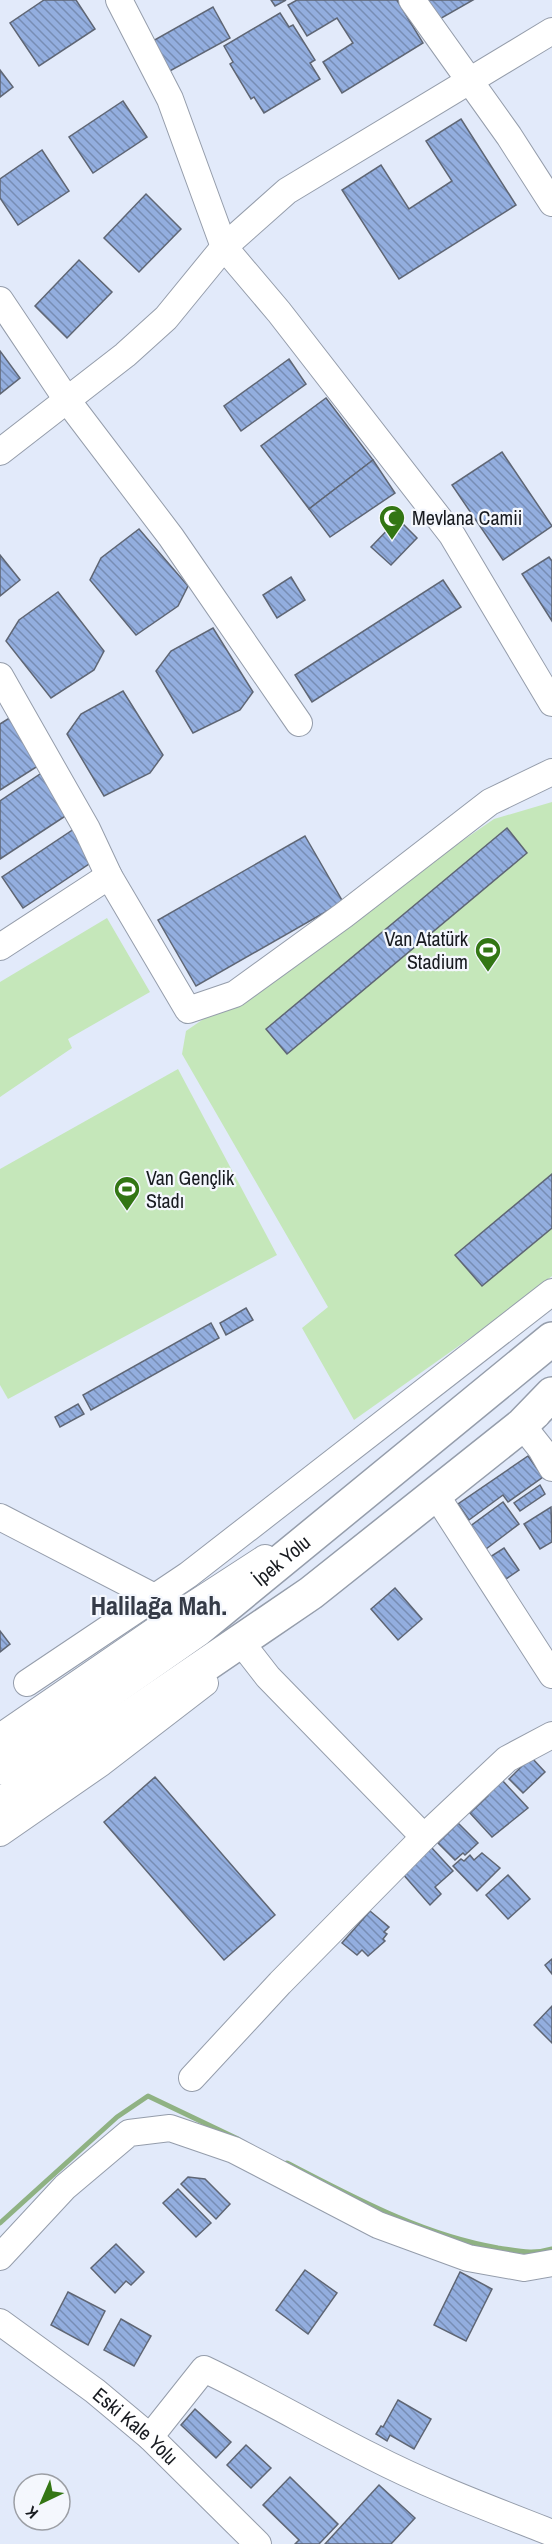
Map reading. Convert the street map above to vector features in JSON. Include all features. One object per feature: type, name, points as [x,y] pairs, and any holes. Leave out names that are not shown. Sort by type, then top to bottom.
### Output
[{"type":"highway","name":"İpek Yolu","points":[[0,1768],[197,1630],[552,1339]]},
{"type":"highway","name":"İpek Yolu","points":[[0,1805],[311,1593],[522,1425],[552,1394]]},
{"type":"street","points":[[119,0],[170,99],[224,247],[279,312],[452,535],[552,703]]},
{"type":"street","points":[[412,0],[509,136],[552,203]]},
{"type":"street","points":[[0,452],[166,318],[224,247],[287,191],[552,31]]},
{"type":"street","points":[[0,300],[67,400],[171,537],[299,723]]},
{"type":"street","points":[[0,676],[87,829],[109,876],[188,1010],[235,994],[344,915],[490,802],[552,772]]},
{"type":"street","points":[[0,947],[109,876]]},
{"type":"street","points":[[27,1683],[188,1575],[552,1292]]},
{"type":"street","points":[[552,1406],[522,1425],[541,1449],[552,1468]]},
{"type":"street","points":[[436,1495],[552,1675]]},
{"type":"street","points":[[0,1737],[182,1612],[346,1506]]},
{"type":"street","points":[[0,1517],[182,1612]]},
{"type":"street","points":[[0,1833],[100,1763],[247,1650],[311,1593]]},
{"type":"street","points":[[247,1650],[268,1677],[424,1837]]},
{"type":"street","points":[[192,2078],[280,1983],[424,1837],[507,1759],[552,1735]]},
{"type":"street","points":[[0,2257],[66,2187],[129,2133],[170,2128],[234,2150],[378,2225],[468,2258],[524,2268],[552,2263]]},
{"type":"street","name":"Eski Kale Yolu","points":[[0,2322],[95,2391],[150,2437],[258,2544]]},
{"type":"street","points":[[150,2437],[204,2368],[371,2456],[446,2491],[552,2533]]},
{"type":"green space","points":[[552,802],[552,1276],[521,1302],[354,1420],[302,1328],[328,1307],[182,1054],[186,1031],[494,819]]},
{"type":"green space","points":[[107,918],[150,992],[68,1039],[72,1048],[0,1097],[0,982]]},
{"type":"green space","name":"Van Gençlik Stadı","points":[[178,1069],[277,1255],[8,1399],[0,1385],[0,1169]]},
{"type":"building","points":[[44,0],[76,0],[95,29],[39,66],[10,23]]},
{"type":"building","points":[[271,0],[286,0],[275,6]]},
{"type":"building","points":[[297,0],[397,0],[423,43],[342,93],[323,62],[353,43],[337,18],[307,36],[288,5]]},
{"type":"building","points":[[426,0],[473,0],[438,20]]},
{"type":"building","points":[[213,7],[230,38],[168,72],[151,42]]},
{"type":"building","points":[[280,13],[289,27],[293,25],[315,60],[310,63],[320,79],[264,113],[254,97],[251,99],[230,64],[233,62],[224,46]]},
{"type":"building","points":[[0,70],[13,87],[0,97]]},
{"type":"building","points":[[123,101],[147,137],[93,173],[69,137]]},
{"type":"building","points":[[461,119],[516,205],[399,279],[342,190],[381,165],[409,209],[452,181],[426,141]]},
{"type":"building","points":[[42,150],[69,191],[18,225],[0,198],[0,179]]},
{"type":"building","points":[[146,194],[181,229],[139,272],[104,238]]},
{"type":"building","points":[[79,260],[112,292],[67,338],[35,306]]},
{"type":"building","points":[[0,351],[20,378],[0,394]]},
{"type":"building","points":[[289,359],[306,384],[241,431],[224,406]]},
{"type":"building","points":[[326,398],[373,460],[309,509],[261,446]]},
{"type":"building","points":[[502,452],[552,526],[503,560],[452,485]]},
{"type":"building","points":[[373,460],[395,493],[330,537],[309,509]]},
{"type":"building","points":[[398,519],[417,538],[391,565],[371,547]]},
{"type":"building","points":[[139,529],[188,586],[178,606],[136,635],[90,580],[101,558]]},
{"type":"building","points":[[0,555],[20,580],[0,596]]},
{"type":"building","points":[[549,557],[552,561],[552,621],[522,574]]},
{"type":"building","points":[[291,577],[305,600],[277,618],[263,595]]},
{"type":"building","points":[[443,580],[461,607],[312,702],[295,675]]},
{"type":"building","points":[[58,592],[104,651],[94,670],[51,698],[6,641],[19,620]]},
{"type":"building","points":[[213,628],[253,692],[240,710],[193,733],[156,671],[171,651]]},
{"type":"building","points":[[123,691],[163,755],[150,773],[104,796],[67,734],[81,714]]},
{"type":"building","points":[[11,717],[41,764],[0,790],[0,724]]},
{"type":"building","points":[[46,770],[73,811],[0,859],[0,801]]},
{"type":"building","points":[[77,827],[98,858],[23,908],[2,877]]},
{"type":"building","points":[[507,828],[527,853],[287,1054],[266,1029]]},
{"type":"building","points":[[305,836],[343,902],[196,986],[158,920]]},
{"type":"building","points":[[552,1174],[552,1228],[482,1286],[455,1255]]},
{"type":"building","points":[[246,1308],[253,1320],[226,1335],[220,1323]]},
{"type":"building","points":[[211,1323],[219,1338],[91,1410],[83,1395]]},
{"type":"building","points":[[78,1404],[84,1414],[60,1427],[55,1417]]},
{"type":"building","points":[[528,1456],[543,1477],[508,1502],[503,1495],[469,1520],[458,1504]]},
{"type":"building","points":[[540,1485],[545,1494],[520,1511],[514,1503]]},
{"type":"building","points":[[503,1502],[519,1524],[486,1549],[469,1527]]},
{"type":"building","points":[[551,1507],[552,1542],[540,1549],[524,1524]]},
{"type":"building","points":[[504,1548],[519,1570],[506,1579],[490,1557]]},
{"type":"building","points":[[395,1588],[422,1619],[398,1640],[371,1609]]},
{"type":"building","points":[[0,1631],[10,1644],[0,1652]]},
{"type":"building","points":[[531,1757],[545,1772],[523,1793],[509,1779]]},
{"type":"building","points":[[155,1777],[275,1915],[224,1960],[104,1822]]},
{"type":"building","points":[[501,1779],[528,1808],[492,1837],[470,1813],[488,1796],[486,1793]]},
{"type":"building","points":[[458,1823],[478,1843],[465,1855],[463,1853],[455,1860],[438,1843]]},
{"type":"building","points":[[431,1847],[453,1871],[435,1887],[441,1894],[430,1905],[402,1873]]},
{"type":"building","points":[[482,1853],[500,1868],[477,1891],[453,1866],[470,1855],[474,1860]]},
{"type":"building","points":[[508,1875],[530,1899],[508,1919],[486,1895]]},
{"type":"building","points":[[370,1911],[389,1927],[384,1932],[387,1934],[383,1939],[385,1941],[368,1956],[362,1950],[357,1955],[342,1943]]},
{"type":"building","points":[[552,1959],[552,1974],[545,1965]]},
{"type":"building","points":[[552,2006],[552,2043],[534,2025]]},
{"type":"building","points":[[188,2177],[205,2179],[230,2204],[216,2219],[181,2184]]},
{"type":"building","points":[[178,2189],[211,2223],[196,2237],[163,2203]]},
{"type":"building","points":[[116,2244],[144,2272],[131,2285],[126,2281],[115,2293],[91,2268]]},
{"type":"building","points":[[305,2270],[337,2293],[308,2334],[276,2310]]},
{"type":"building","points":[[460,2272],[492,2289],[466,2341],[434,2325]]},
{"type":"building","points":[[68,2292],[105,2311],[88,2345],[51,2325]]},
{"type":"building","points":[[121,2319],[151,2336],[134,2366],[104,2350]]},
{"type":"building","points":[[398,2400],[431,2419],[414,2449],[390,2435],[387,2441],[376,2434],[381,2426],[383,2427]]},
{"type":"building","points":[[195,2409],[231,2442],[216,2458],[181,2425]]},
{"type":"building","points":[[246,2445],[271,2468],[251,2488],[227,2465]]},
{"type":"building","points":[[290,2477],[338,2524],[319,2544],[295,2544],[299,2540],[263,2505]]},
{"type":"building","points":[[379,2485],[415,2518],[391,2544],[325,2544]]},
{"type":"waterway","points":[[0,2223],[117,2117],[148,2096],[238,2139]]},
{"type":"waterway","points":[[287,2163],[390,2214],[443,2234],[470,2242],[519,2251],[538,2252],[552,2249]]},
{"type":"place","name":"Mevlana Camii","points":[[392,541]]},
{"type":"place","name":"Van Atatürk Stadium","points":[[488,973]]},
{"type":"place","name":"Van Gençlik Stadı","points":[[127,1212]]},
{"type":"district","name":"Halilağa Mah.","points":[[159,1606]]}]
